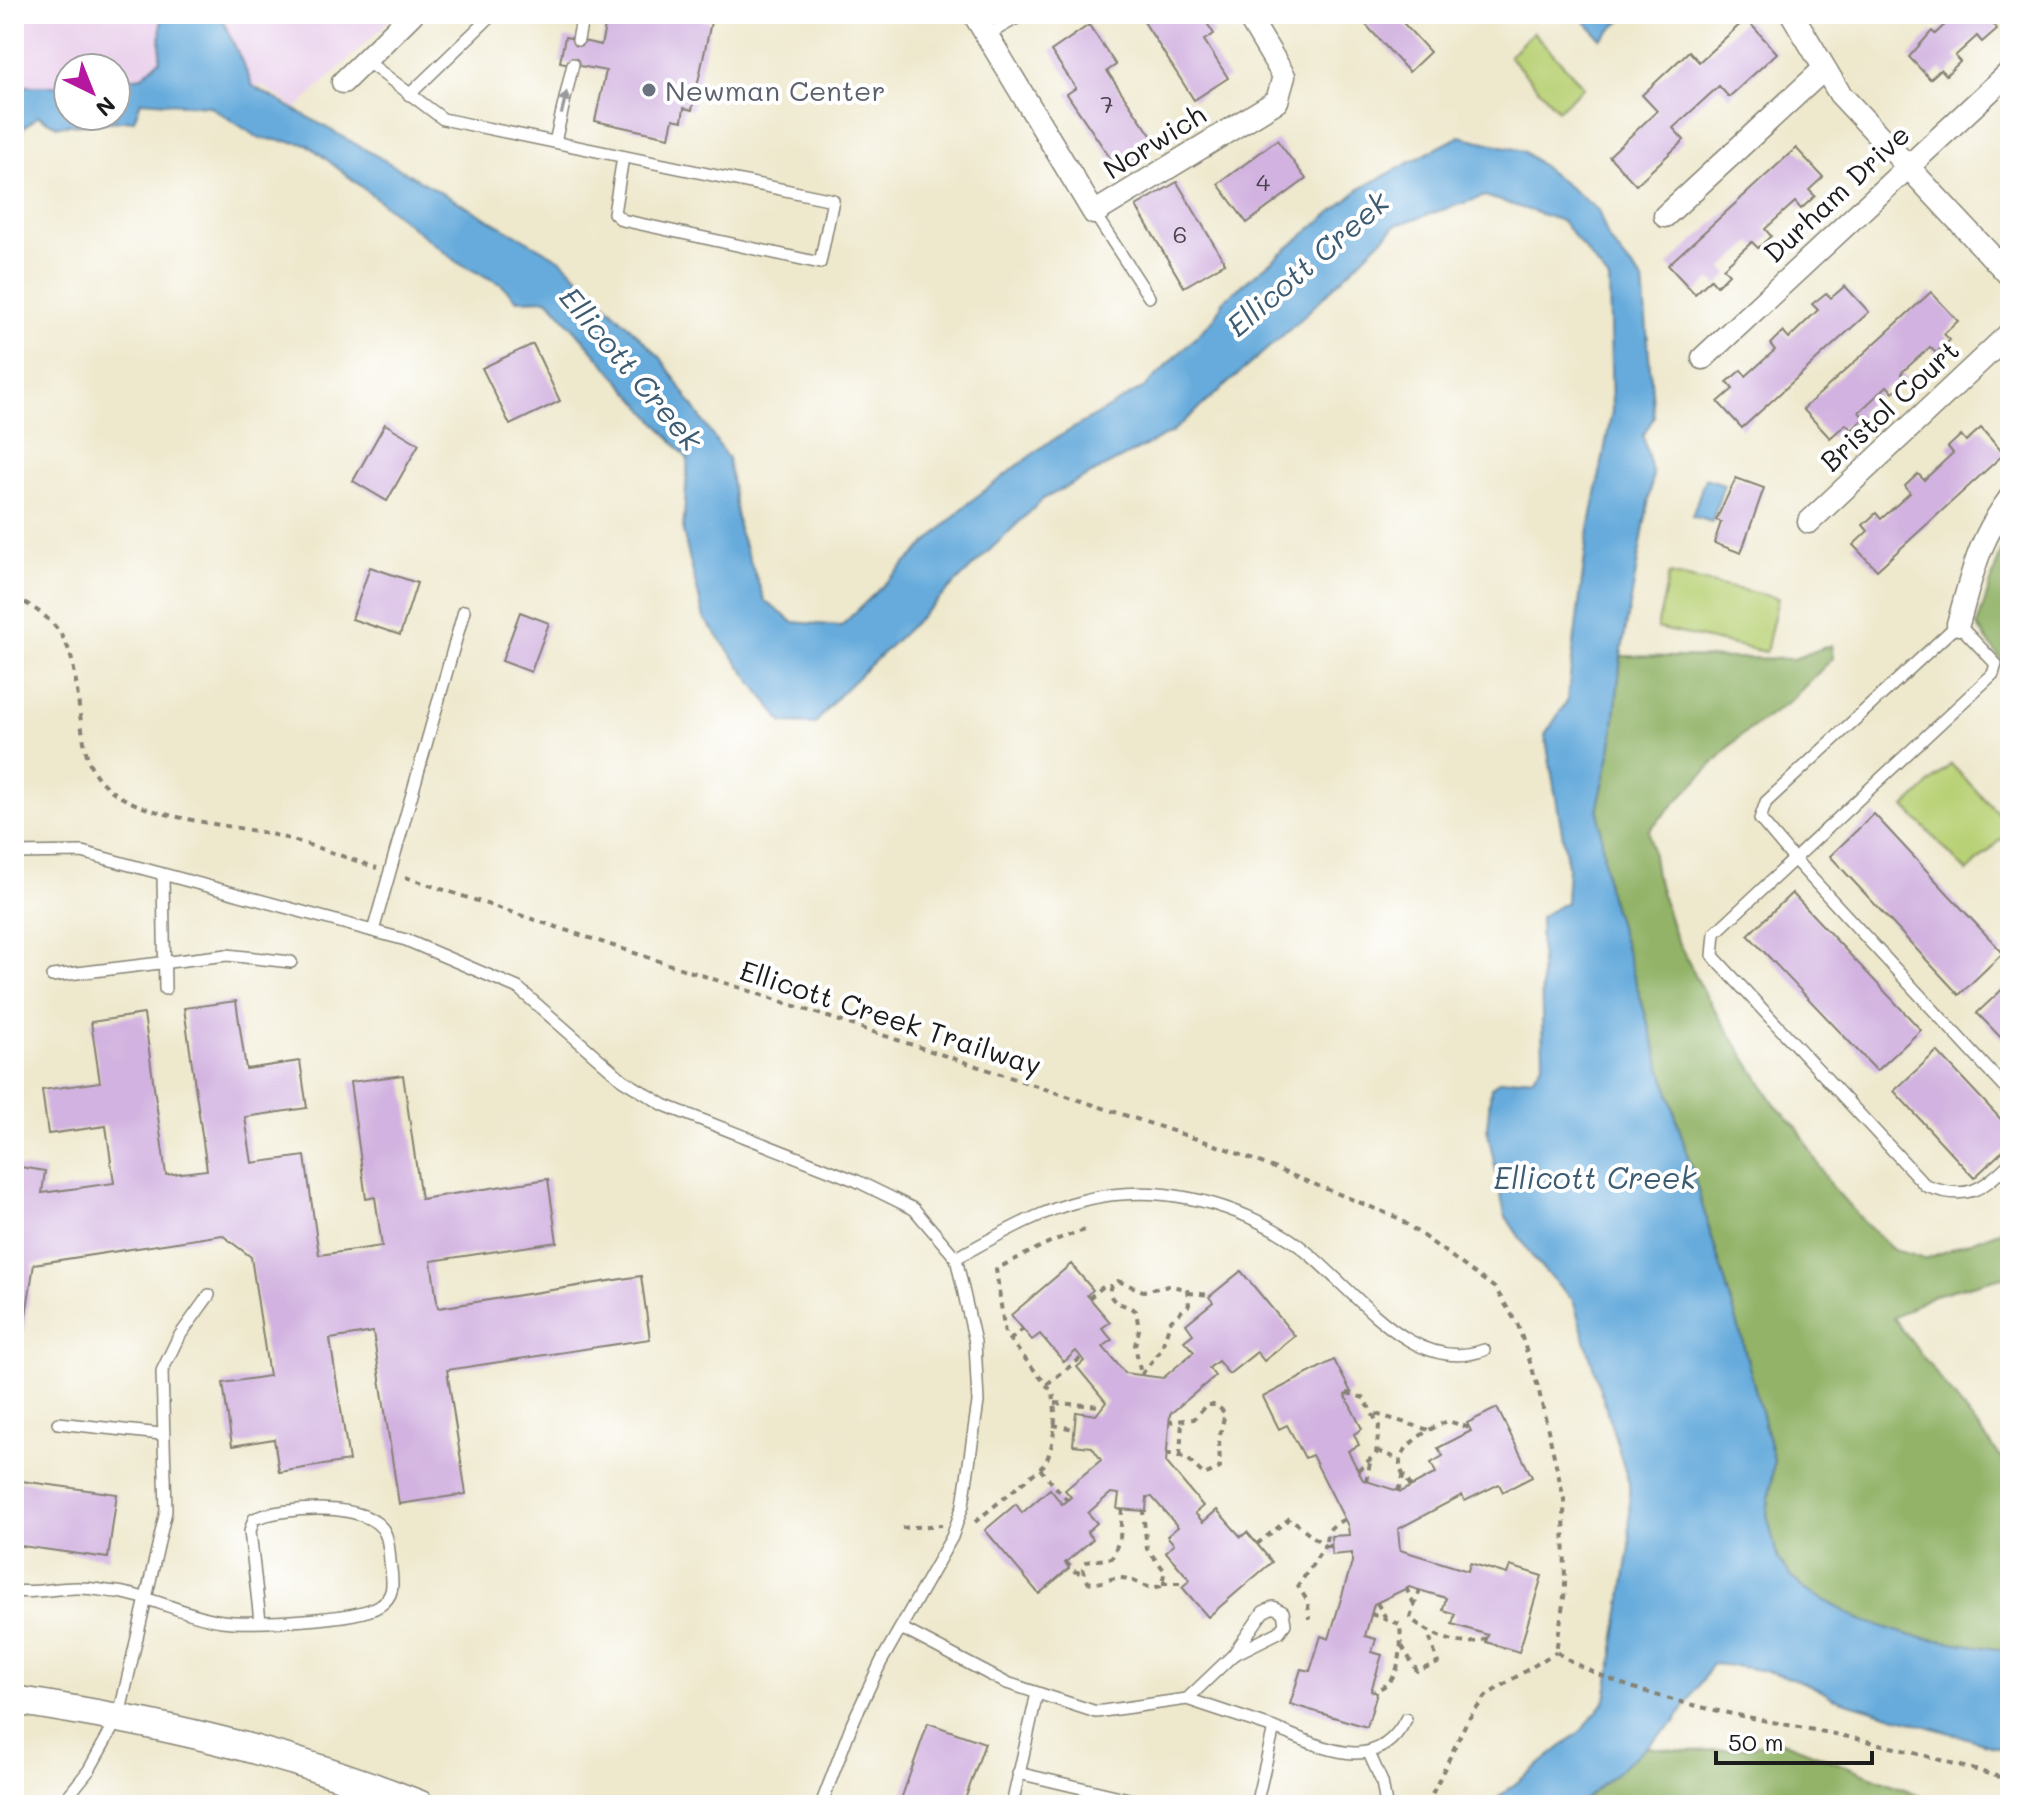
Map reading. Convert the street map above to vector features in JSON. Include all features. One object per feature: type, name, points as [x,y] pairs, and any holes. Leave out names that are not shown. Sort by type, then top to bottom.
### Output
[{"type":"street","points":[[343,82],[412,14]]},
{"type":"street","name":"Norwich","points":[[974,14],[1094,213],[1277,101],[1284,76],[1247,14]]},
{"type":"street","points":[[1792,14],[1840,94],[2010,276]]},
{"type":"street","points":[[1665,216],[1824,69]]},
{"type":"street","name":"Durham Drive","points":[[1703,358],[2010,72]]},
{"type":"street","name":"Bristol Court","points":[[1809,522],[2010,333]]},
{"type":"street","points":[[1958,624],[1970,573],[1986,530],[2010,498]]},
{"type":"street","points":[[14,1700],[119,1716],[245,1744],[420,1805]]},
{"type":"lane","points":[[409,95],[493,14]]},
{"type":"lane","points":[[578,40],[583,14]]},
{"type":"lane","points":[[987,35],[1024,14]]},
{"type":"lane","points":[[365,60],[443,119],[833,200],[820,263],[622,220],[614,213],[623,157]]},
{"type":"lane","points":[[555,142],[573,64]]},
{"type":"lane","points":[[1094,213],[1149,297]]},
{"type":"lane","points":[[373,931],[464,611]]},
{"type":"lane","points":[[2010,1093],[1793,858],[1760,819],[1766,802],[1958,624],[1996,664],[1993,674],[1793,858],[1715,933],[1713,956],[1926,1186],[1950,1195],[1982,1189],[2010,1163]]},
{"type":"lane","points":[[14,853],[82,852],[163,877],[406,940],[518,988],[623,1080],[664,1105],[857,1181],[914,1209],[956,1258],[975,1342],[978,1402],[974,1447],[956,1524],[903,1629],[881,1662],[852,1724],[821,1805]]},
{"type":"lane","points":[[163,877],[165,989]]},
{"type":"lane","points":[[52,976],[227,955],[291,962]]},
{"type":"lane","points":[[956,1258],[1023,1222],[1084,1199],[1167,1193],[1203,1200],[1237,1212],[1287,1238],[1330,1269],[1386,1325],[1408,1342],[1446,1356],[1468,1356],[1484,1350]]},
{"type":"lane","points":[[61,1805],[89,1770],[119,1716],[166,1511],[166,1464],[161,1434],[162,1371],[178,1338],[209,1295]]},
{"type":"lane","points":[[58,1423],[161,1434]]},
{"type":"lane","points":[[14,1591],[36,1594],[78,1588],[145,1596],[223,1621],[260,1621],[317,1618],[373,1610],[387,1601],[393,1587],[386,1535],[377,1523],[349,1512],[312,1509],[266,1514],[254,1519],[250,1531],[260,1621]]},
{"type":"lane","points":[[1187,1699],[1233,1655],[1263,1612],[1273,1607],[1283,1612],[1285,1624],[1279,1632],[1233,1655]]},
{"type":"lane","points":[[903,1629],[1004,1682],[1096,1712],[1187,1699],[1354,1754],[1369,1753],[1382,1747],[1399,1733],[1406,1719]]},
{"type":"lane","points":[[1012,1805],[1037,1693]]},
{"type":"lane","points":[[1256,1805],[1274,1728]]},
{"type":"lane","points":[[1369,1753],[1382,1782],[1386,1805]]},
{"type":"lane","points":[[1018,1773],[1154,1805]]},
{"type":"path","name":"Ellicott Creek Trailway","points":[[14,597],[39,610],[59,629],[69,645],[85,749],[96,776],[130,804],[279,836],[1227,1149],[1398,1218],[1495,1288],[1518,1325],[1538,1387],[1564,1499],[1565,1590],[1556,1652]]},
{"type":"path","points":[[902,1528],[974,1523],[1040,1469],[1050,1455],[1055,1403],[1047,1384],[1005,1334],[996,1269],[1052,1241],[1088,1229]]},
{"type":"path","points":[[1089,1298],[1104,1286],[1118,1281],[1126,1281],[1143,1291],[1178,1286],[1188,1293],[1211,1295]]},
{"type":"path","points":[[1111,1286],[1112,1301],[1129,1306],[1139,1320],[1135,1345],[1141,1375],[1161,1350],[1171,1320],[1189,1305],[1188,1293]]},
{"type":"path","points":[[1010,1340],[1023,1329]]},
{"type":"path","points":[[1047,1384],[1081,1358]]},
{"type":"path","points":[[1347,1393],[1364,1398],[1376,1414],[1380,1436],[1376,1451],[1358,1470]]},
{"type":"path","points":[[1055,1403],[1101,1406]]},
{"type":"path","points":[[1166,1453],[1180,1455],[1204,1475],[1220,1468],[1219,1439],[1225,1413],[1216,1405],[1206,1405],[1194,1419],[1169,1422]]},
{"type":"path","points":[[1376,1414],[1429,1430]]},
{"type":"path","points":[[1411,1486],[1404,1474],[1403,1453],[1429,1430],[1448,1421],[1470,1428]]},
{"type":"path","points":[[1180,1455],[1182,1422]]},
{"type":"path","points":[[1053,1425],[1074,1429]]},
{"type":"path","points":[[1376,1451],[1401,1460]]},
{"type":"path","points":[[1366,1481],[1370,1460]]},
{"type":"path","points":[[1040,1469],[1067,1500]]},
{"type":"path","points":[[1398,1491],[1404,1474]]},
{"type":"path","points":[[1083,1574],[1086,1562],[1112,1558],[1117,1551],[1122,1509]]},
{"type":"path","points":[[1143,1511],[1143,1540],[1165,1571],[1162,1583]]},
{"type":"path","points":[[1257,1544],[1290,1518],[1325,1546],[1332,1546]]},
{"type":"path","points":[[1309,1619],[1308,1602],[1298,1586],[1325,1546],[1330,1527],[1345,1519]]},
{"type":"path","points":[[1066,1562],[1093,1584],[1119,1578],[1146,1589],[1162,1583],[1186,1583]]},
{"type":"path","points":[[1406,1588],[1415,1604]]},
{"type":"path","points":[[1371,1614],[1400,1624],[1410,1618],[1420,1590]]},
{"type":"path","points":[[1377,1603],[1388,1620]]},
{"type":"path","points":[[1410,1618],[1428,1632],[1473,1643],[1487,1638]]},
{"type":"path","points":[[1374,1691],[1391,1684],[1396,1676],[1402,1646],[1400,1624]]},
{"type":"path","points":[[1402,1646],[1417,1671],[1438,1663],[1428,1632]]},
{"type":"path","points":[[1427,1805],[1467,1721],[1487,1695],[1556,1652],[1591,1672],[1711,1710],[1845,1736],[2010,1780]]},
{"type":"shaded area","points":[[14,14],[396,14],[296,109],[263,86],[132,90],[132,52],[52,52],[52,99],[14,105]]},
{"type":"green space","points":[[1533,32],[1584,87],[1558,110],[1509,56]]},
{"type":"green space","points":[[2010,523],[2010,672],[1977,626]]},
{"type":"green space","points":[[1669,574],[1778,598],[1766,652],[1657,628]]},
{"type":"green space","points":[[1831,645],[1833,658],[1791,700],[1738,738],[1649,830],[1656,875],[1675,936],[1706,996],[1776,1106],[1797,1127],[1829,1183],[1864,1222],[1892,1249],[1925,1259],[2010,1227],[2010,1275],[1934,1295],[1893,1318],[2010,1469],[2010,1651],[1912,1636],[1860,1620],[1802,1588],[1778,1560],[1767,1514],[1774,1460],[1738,1325],[1607,886],[1598,806],[1612,745],[1621,656],[1793,659]]},
{"type":"green space","points":[[1951,764],[2010,826],[2010,831],[1967,872],[1905,807]]},
{"type":"green space","points":[[1782,1741],[1945,1805],[1578,1805],[1643,1746],[1713,1750]]},
{"type":"water","name":"Ellicott Creek","points":[[161,14],[220,14],[253,86],[561,260],[661,358],[728,459],[739,531],[765,601],[793,622],[841,626],[967,504],[1046,444],[1146,386],[1214,319],[1224,300],[1361,188],[1460,136],[1523,151],[1598,210],[1609,240],[1643,281],[1654,417],[1643,436],[1653,476],[1621,656],[1612,745],[1598,806],[1607,886],[1738,1325],[1774,1460],[1767,1514],[1778,1560],[1802,1588],[1861,1620],[1912,1636],[2010,1651],[2010,1751],[1833,1698],[1791,1678],[1744,1667],[1712,1664],[1675,1722],[1578,1805],[1489,1805],[1582,1730],[1606,1700],[1630,1547],[1629,1484],[1573,1300],[1535,1261],[1505,1215],[1487,1128],[1491,1088],[1499,1081],[1533,1077],[1543,1063],[1540,917],[1566,902],[1568,866],[1545,735],[1567,701],[1587,540],[1612,411],[1609,280],[1562,221],[1485,196],[1396,225],[1297,323],[1172,432],[1043,499],[839,695],[815,724],[783,723],[704,618],[683,532],[688,459],[548,299],[517,300],[501,284],[458,263],[307,144],[259,138],[209,106],[141,101],[132,120],[132,78],[142,76],[160,60]]},
{"type":"water","points":[[1578,14],[1614,14],[1621,21],[1601,39]]},
{"type":"water","name":"Ellicott Creek","points":[[22,86],[52,86],[52,123],[38,116],[14,136],[14,92]]},
{"type":"water","points":[[1705,478],[1724,484],[1712,522],[1692,516]]},
{"type":"building","name":"Newman Center","points":[[608,14],[679,14],[711,22],[692,110],[684,108],[682,121],[673,119],[669,137],[595,121],[606,71],[560,62],[565,37],[601,45]]},
{"type":"building","points":[[1139,14],[1201,14],[1214,34],[1204,40],[1228,78],[1194,100]]},
{"type":"building","points":[[1356,14],[1395,14],[1430,52],[1409,72]]},
{"type":"building","points":[[1951,14],[2001,14],[1992,23],[1997,29],[1982,42],[1977,36],[1955,56],[1960,62],[1946,75],[1941,69],[1930,79],[1909,57],[1932,31],[1935,34],[1953,17]]},
{"type":"building","points":[[1746,19],[1777,53],[1729,97],[1719,86],[1673,128],[1684,140],[1636,185],[1609,156],[1657,111],[1642,95],[1689,51],[1699,62]]},
{"type":"building","points":[[1089,25],[1116,65],[1107,71],[1157,144],[1119,171],[1067,94],[1076,88],[1051,51]]},
{"type":"building","points":[[1277,140],[1306,179],[1247,223],[1218,184]]},
{"type":"building","points":[[1796,148],[1823,177],[1809,190],[1815,196],[1801,209],[1795,202],[1765,229],[1771,236],[1758,248],[1752,242],[1723,268],[1729,274],[1717,286],[1711,279],[1695,294],[1668,265]]},
{"type":"building","points":[[1177,182],[1225,263],[1184,287],[1136,206]]},
{"type":"building","points":[[1845,286],[1869,312],[1742,428],[1718,402],[1733,389],[1727,382],[1741,370],[1746,376],[1775,350],[1770,344],[1783,331],[1789,338],[1818,310],[1812,304],[1826,293],[1831,298]]},
{"type":"building","points":[[1931,292],[1958,321],[1944,334],[1950,340],[1936,353],[1930,347],[1901,373],[1907,380],[1893,392],[1887,386],[1859,412],[1864,418],[1852,430],[1846,424],[1830,438],[1803,409]]},
{"type":"building","points":[[533,344],[560,401],[510,425],[482,368]]},
{"type":"building","points":[[385,424],[419,444],[387,501],[353,481]]},
{"type":"building","points":[[1981,428],[2004,454],[1877,570],[1853,545],[1868,531],[1863,525],[1876,513],[1881,519],[1910,493],[1905,486],[1918,474],[1924,480],[1953,453],[1948,447],[1961,435],[1966,441]]},
{"type":"building","points":[[1736,478],[1764,488],[1741,553],[1714,543],[1721,522],[1716,520]]},
{"type":"building","points":[[370,567],[417,583],[400,635],[352,619]]},
{"type":"building","points":[[520,612],[549,623],[531,672],[502,661]]},
{"type":"building","points":[[1874,814],[2003,953],[1959,995],[1830,856]]},
{"type":"building","points":[[1792,893],[1921,1030],[1877,1071],[1748,935]]},
{"type":"building","points":[[2010,982],[2010,1047],[1977,1013]]},
{"type":"building","points":[[236,1001],[246,1069],[300,1061],[307,1108],[245,1117],[252,1163],[305,1156],[319,1255],[382,1246],[375,1197],[366,1199],[350,1082],[403,1075],[421,1199],[548,1179],[557,1242],[431,1261],[438,1308],[641,1276],[650,1339],[447,1370],[466,1494],[399,1504],[373,1332],[330,1339],[349,1461],[279,1472],[274,1439],[232,1446],[223,1383],[269,1376],[251,1257],[222,1235],[34,1264],[14,1391],[14,1166],[45,1171],[42,1193],[114,1183],[106,1126],[48,1134],[42,1090],[100,1082],[91,1022],[144,1014],[166,1175],[207,1170],[184,1008]]},
{"type":"building","points":[[1937,1051],[2010,1129],[2010,1144],[1974,1178],[1894,1091]]},
{"type":"building","points":[[1071,1264],[1093,1290],[1087,1295],[1110,1322],[1102,1328],[1112,1340],[1103,1347],[1125,1373],[1163,1378],[1194,1352],[1184,1341],[1193,1334],[1186,1324],[1213,1302],[1209,1297],[1241,1271],[1295,1336],[1264,1361],[1257,1352],[1229,1374],[1218,1361],[1209,1368],[1215,1376],[1170,1414],[1166,1462],[1203,1506],[1195,1513],[1203,1522],[1217,1510],[1241,1537],[1247,1532],[1272,1562],[1208,1617],[1182,1587],[1190,1580],[1166,1552],[1174,1544],[1167,1536],[1178,1527],[1152,1497],[1147,1497],[1146,1511],[1117,1509],[1119,1494],[1111,1493],[1088,1513],[1097,1523],[1087,1532],[1093,1539],[1065,1563],[1069,1568],[1039,1594],[985,1530],[1016,1504],[1022,1513],[1050,1489],[1062,1504],[1071,1497],[1065,1490],[1101,1460],[1092,1447],[1073,1445],[1076,1412],[1096,1415],[1106,1402],[1077,1367],[1084,1361],[1076,1351],[1064,1362],[1040,1334],[1032,1340],[1011,1315]]},
{"type":"building","points":[[1334,1360],[1351,1392],[1345,1395],[1362,1429],[1354,1434],[1359,1445],[1348,1451],[1363,1480],[1401,1492],[1436,1473],[1431,1463],[1443,1456],[1438,1448],[1471,1431],[1467,1423],[1497,1408],[1532,1477],[1503,1492],[1499,1484],[1465,1501],[1462,1495],[1398,1529],[1400,1550],[1468,1571],[1470,1563],[1507,1574],[1510,1566],[1542,1576],[1519,1652],[1486,1642],[1488,1635],[1452,1624],[1455,1614],[1443,1610],[1446,1598],[1409,1587],[1374,1604],[1365,1636],[1376,1639],[1372,1652],[1382,1655],[1371,1691],[1377,1693],[1367,1727],[1290,1704],[1301,1669],[1310,1671],[1321,1636],[1329,1639],[1352,1553],[1332,1555],[1331,1536],[1349,1535],[1348,1526],[1312,1455],[1305,1458],[1287,1425],[1279,1429],[1263,1397]]},
{"type":"building","points":[[14,1480],[117,1494],[108,1558],[14,1545]]},
{"type":"building","points":[[928,1723],[985,1743],[963,1805],[899,1805]]},
{"type":"place","name":"Newman Center","points":[[649,90]]}]
